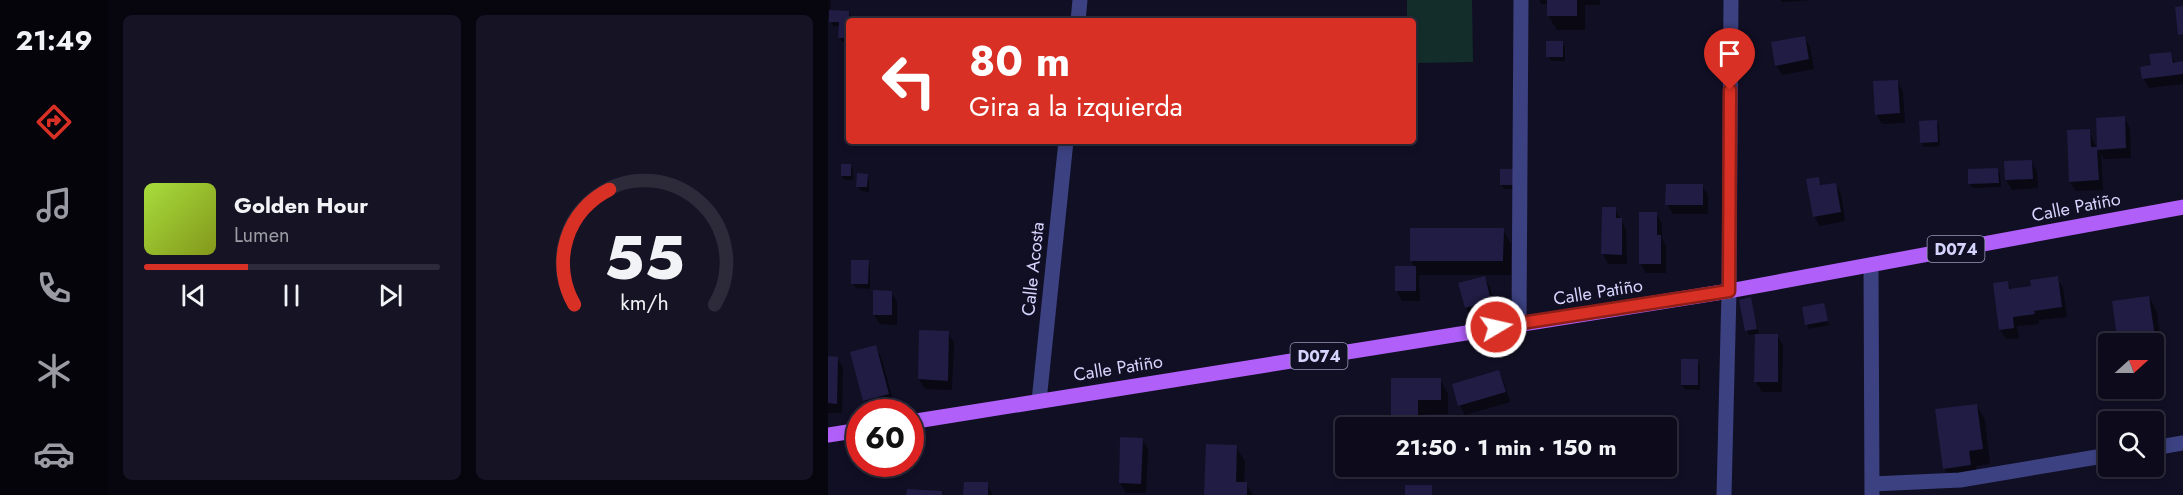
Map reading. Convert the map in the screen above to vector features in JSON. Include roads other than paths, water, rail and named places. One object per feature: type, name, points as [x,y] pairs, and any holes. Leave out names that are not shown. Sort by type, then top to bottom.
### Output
[{"type":"main road","name":"Calle Patiño","points":[[924,420],[1729,291],[2183,207]]},
{"type":"main road","points":[[828,435],[846,432]]},
{"type":"street","points":[[1078,18],[1080,0]]},
{"type":"street","points":[[1519,324],[1521,0]]},
{"type":"street","points":[[1724,495],[1729,291],[1731,0]]},
{"type":"street","name":"Calle Acosta","points":[[1039,401],[1066,144]]},
{"type":"street","points":[[1872,265],[1872,489],[1960,480],[2098,457]]},
{"type":"street","points":[[2164,446],[2183,443]]}]
